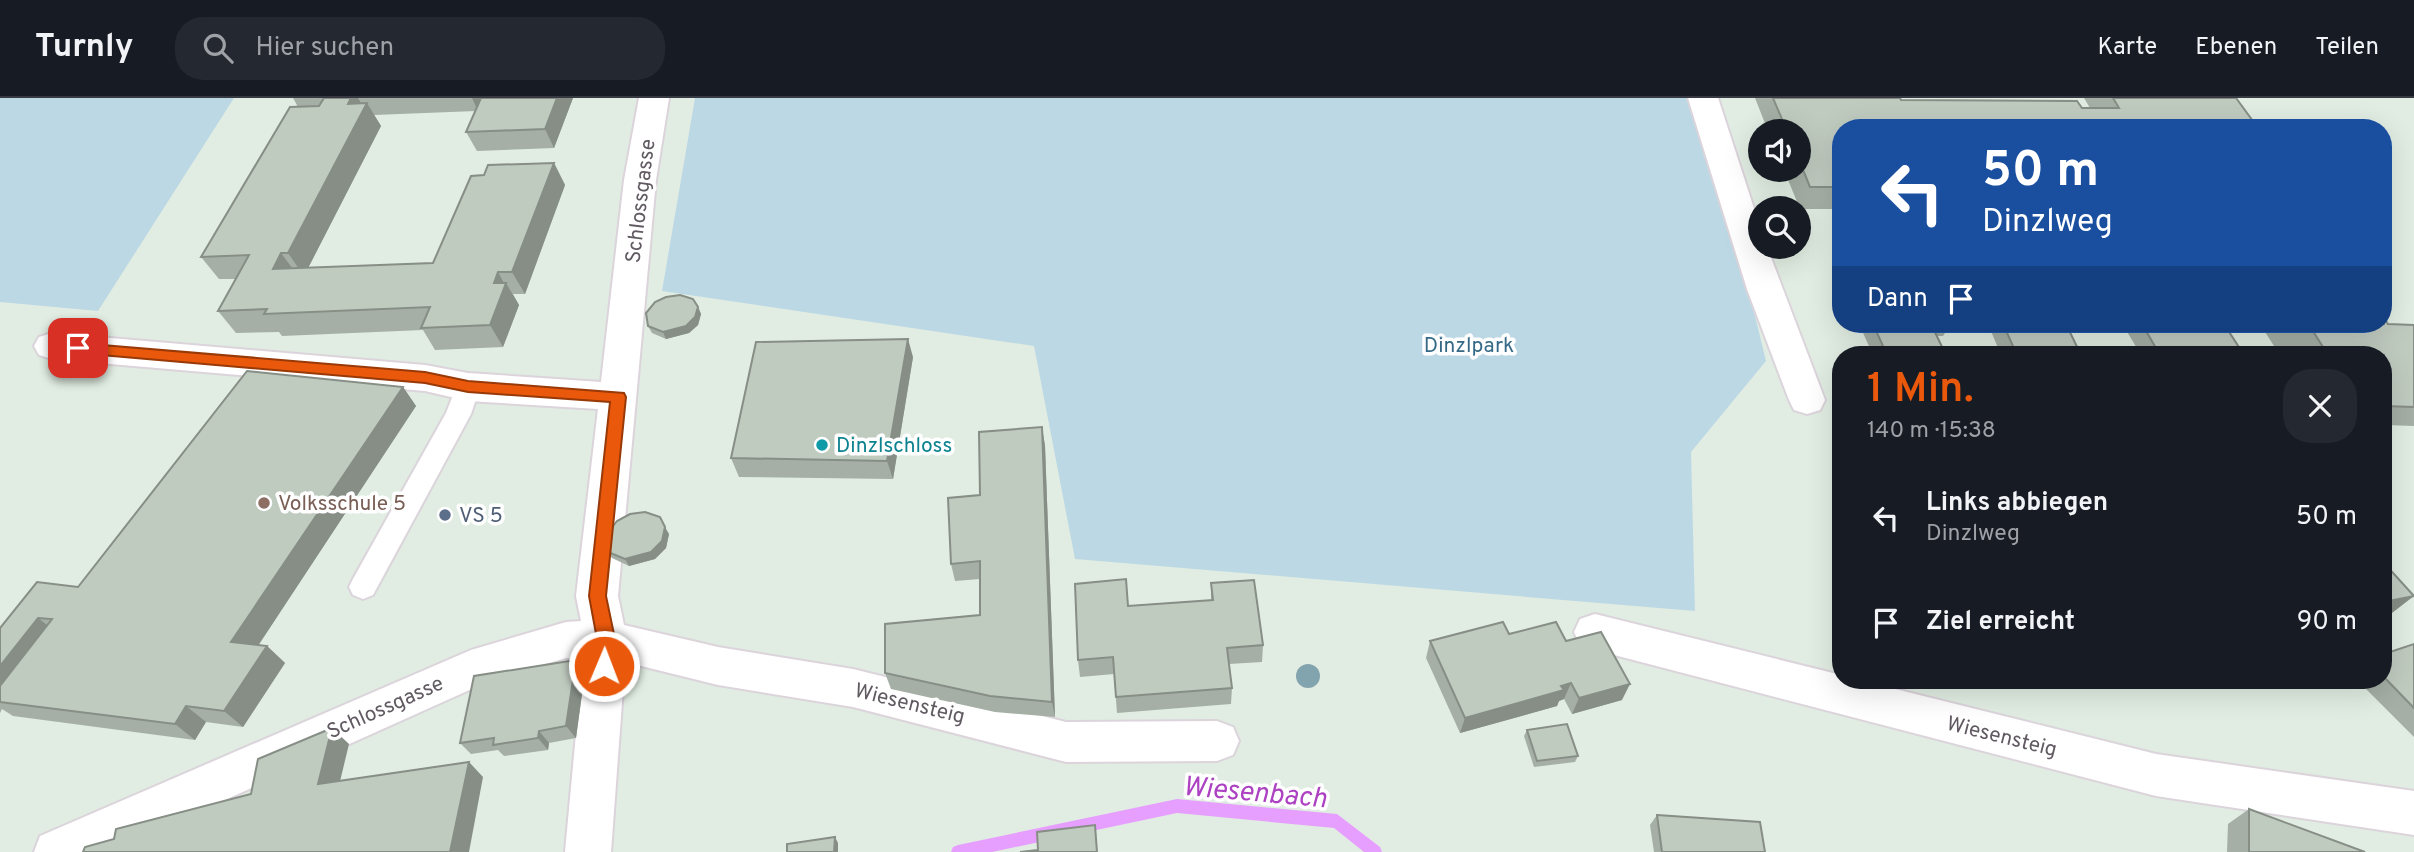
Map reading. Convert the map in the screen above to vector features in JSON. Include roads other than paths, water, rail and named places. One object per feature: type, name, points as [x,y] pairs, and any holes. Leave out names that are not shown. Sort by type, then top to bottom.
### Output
[{"type":"street","name":"Schlossgasse","points":[[588,852],[606,639],[597,596],[640,180],[654,98]]},
{"type":"street","points":[[1703,98],[1764,289],[1807,400]]},
{"type":"street","points":[[52,346],[425,378],[468,387],[618,397]]},
{"type":"street","name":"Wiesensteig","points":[[1595,632],[2156,775],[2414,813]]},
{"type":"street","name":"Schlossgasse","points":[[57,852],[486,663],[566,640],[606,639]]},
{"type":"street","name":"Wiesensteig","points":[[606,639],[718,666],[853,688],[1066,742],[1217,741]]},
{"type":"lane","points":[[363,587],[458,414],[468,387]]},
{"type":"waterway","name":"Wiesenbach","points":[[958,852],[1177,806],[1337,821],[1375,852]]},
{"type":"place","name":"Dinzlschloss","points":[[822,445]]},
{"type":"place","name":"Volksschule 5","points":[[264,503]]},
{"type":"place","name":"VS 5","points":[[445,515]]},
{"type":"park label","name":"Dinzlpark","points":[[1469,345]]}]
